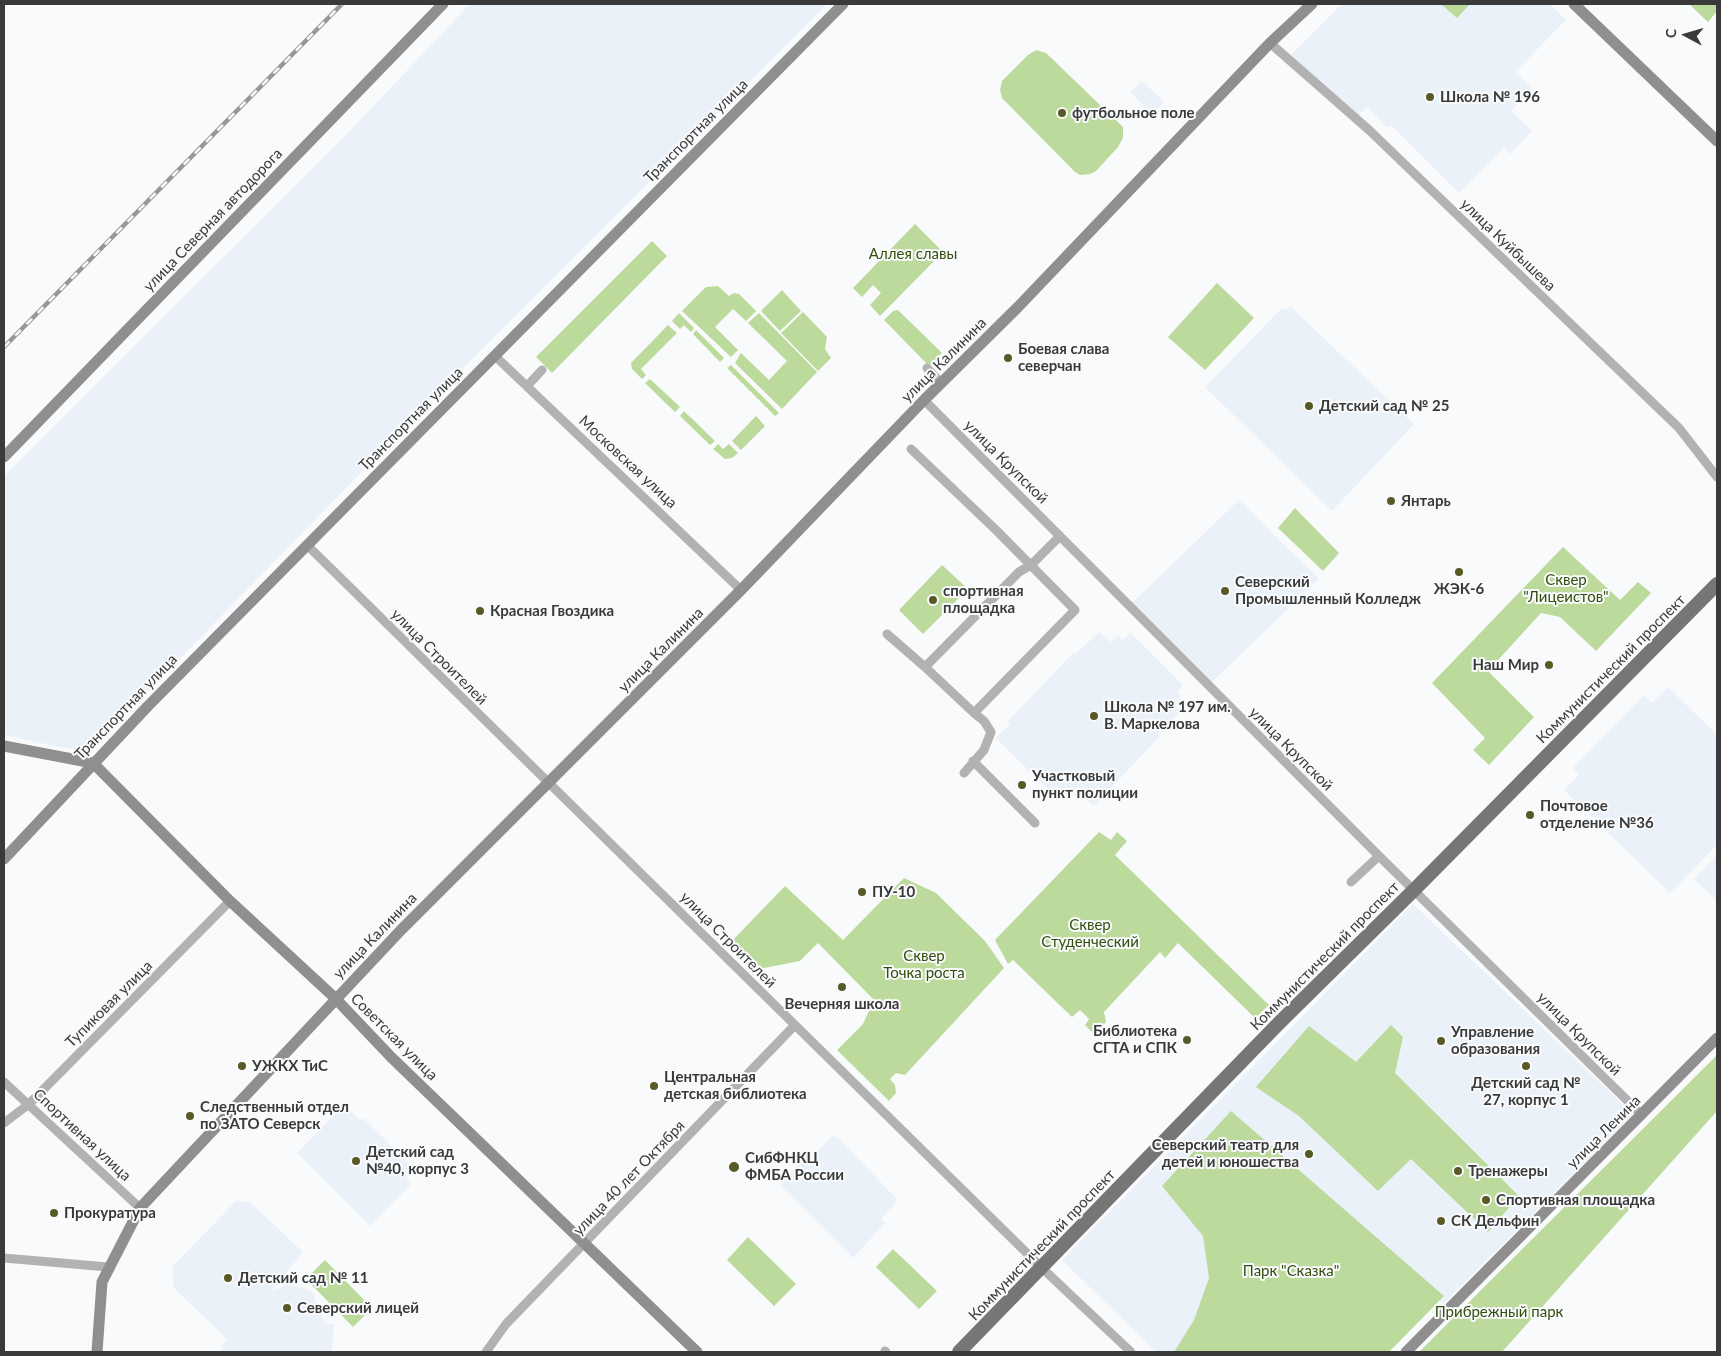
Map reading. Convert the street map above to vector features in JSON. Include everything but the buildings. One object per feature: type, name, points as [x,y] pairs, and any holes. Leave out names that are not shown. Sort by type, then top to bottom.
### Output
[{"type":"main road","name":"Коммунистический проспект","points":[[959,1352],[1279,1023],[1414,890],[1717,584]]},
{"type":"street","name":"улица Северная автодорога","points":[[4,457],[443,4]]},
{"type":"street","name":"Транспортная улица","points":[[4,859],[93,763],[843,4]]},
{"type":"street","name":"улица Калинина","points":[[97,1352],[102,1282],[140,1208],[335,998],[741,590],[924,400],[1018,307],[1270,43],[1312,4]]},
{"type":"street","points":[[1574,4],[1717,141]]},
{"type":"street","name":"улица Куйбышева","points":[[1270,43],[1369,130],[1679,428],[1717,477]]},
{"type":"street","name":"Московская улица","points":[[494,356],[741,590]]},
{"type":"street","points":[[927,368],[941,383]]},
{"type":"street","points":[[527,386],[542,370]]},
{"type":"street","name":"улица Крупской","points":[[924,400],[1379,856],[1642,1115]]},
{"type":"street","points":[[911,449],[1075,610],[974,713]]},
{"type":"street","points":[[925,666],[1019,572],[1031,565],[1060,536]]},
{"type":"street","name":"улица Строителей","points":[[308,546],[1042,1268],[1131,1352]]},
{"type":"street","points":[[887,634],[925,666],[984,721],[991,732],[989,743],[964,773]]},
{"type":"street","points":[[4,746],[93,763]]},
{"type":"street","points":[[973,761],[1035,823]]},
{"type":"street","name":"Советская улица","points":[[93,763],[230,901],[335,998],[391,1057],[697,1352]]},
{"type":"street","points":[[1351,882],[1379,856]]},
{"type":"street","name":"Тупиковая улица","points":[[4,1123],[29,1104],[230,901]]},
{"type":"street","name":"улица 40 лет Октября","points":[[486,1352],[506,1324],[795,1025]]},
{"type":"street","name":"улица Ленина","points":[[1406,1352],[1717,1038]]},
{"type":"street","name":"Спортивная улица","points":[[4,1082],[140,1208]]},
{"type":"street","points":[[4,1258],[108,1268]]},
{"type":"shaded area","points":[[470,4],[827,4],[450,381],[88,753],[4,735],[4,476],[347,134]]},
{"type":"shaded area","name":"Школа № 196","points":[[1342,4],[1550,4],[1566,20],[1515,72],[1532,88],[1511,111],[1532,131],[1510,154],[1504,148],[1459,193],[1392,126],[1387,127],[1367,107],[1356,118],[1291,55]]},
{"type":"shaded area","points":[[1143,79],[1142,81],[1164,102],[1152,114],[1130,92]]},
{"type":"shaded area","name":"Детский сад № 25","points":[[1290,306],[1414,424],[1332,511],[1205,387],[1283,307],[1286,310]]},
{"type":"shaded area","name":"Северский Промышленный Колледж","points":[[1239,500],[1319,579],[1212,682],[1132,603]]},
{"type":"shaded area","name":"Школа № 197 им. В. Маркелова","points":[[1099,632],[1111,642],[1118,635],[1123,640],[1130,632],[1183,685],[1177,692],[1181,697],[1174,704],[1181,711],[1158,733],[1160,736],[1094,806],[1073,788],[1060,801],[996,738],[1010,724],[1008,721],[1074,652],[1076,654]]},
{"type":"shaded area","points":[[1668,687],[1717,735],[1717,845],[1670,893],[1564,790],[1579,775],[1573,768],[1644,695],[1652,703]]},
{"type":"shaded area","points":[[1717,855],[1717,901],[1694,879]]},
{"type":"shaded area","points":[[1413,904],[1633,1114],[1443,1304],[1323,1202],[1173,1352],[1156,1352],[1062,1260]]},
{"type":"shaded area","name":"Детский сад №40, корпус 3","points":[[344,1105],[360,1120],[363,1118],[415,1169],[406,1178],[411,1184],[370,1226],[297,1153]]},
{"type":"shaded area","points":[[833,1135],[896,1198],[895,1203],[881,1219],[885,1223],[853,1258],[780,1185],[806,1157],[810,1159]]},
{"type":"shaded area","name":"Детский сад № 11","points":[[236,1201],[250,1202],[303,1252],[271,1292],[287,1284],[312,1291],[325,1323],[334,1324],[332,1352],[221,1352],[223,1343],[227,1339],[174,1288],[172,1267]]},
{"type":"green space","points":[[1441,4],[1470,4],[1457,18]]},
{"type":"green space","points":[[1689,4],[1717,4],[1717,11],[1708,22]]},
{"type":"green space","name":"футбольное поле","points":[[1036,50],[1046,53],[1123,127],[1123,138],[1118,147],[1096,171],[1090,174],[1080,175],[1075,172],[1002,98],[1000,90],[1002,81],[1028,55]]},
{"type":"green space","name":"Аллея славы","points":[[915,224],[943,252],[880,316],[870,305],[881,293],[873,285],[862,297],[853,288]]},
{"type":"green space","points":[[652,241],[667,256],[552,373],[536,357]]},
{"type":"green space","points":[[1217,283],[1254,318],[1205,370],[1168,337]]},
{"type":"green space","points":[[718,286],[729,296],[734,293],[739,294],[756,311],[746,321],[733,309],[715,327],[738,350],[731,357],[682,311],[706,287]]},
{"type":"green space","points":[[782,290],[801,311],[780,331],[761,311]]},
{"type":"green space","points":[[898,310],[942,353],[929,366],[884,320],[893,311]]},
{"type":"green space","points":[[803,312],[827,337],[825,349],[831,358],[818,371],[781,333]]},
{"type":"green space","points":[[679,313],[694,328],[691,332],[684,325],[680,329],[672,321]]},
{"type":"green space","points":[[759,313],[817,372],[782,409],[735,363],[741,353],[769,380],[787,361],[748,323]]},
{"type":"green space","points":[[668,325],[677,333],[641,369],[646,375],[642,379],[632,369],[631,363]]},
{"type":"green space","points":[[696,330],[724,358],[720,362],[693,334]]},
{"type":"green space","points":[[731,365],[779,413],[775,416],[727,368]]},
{"type":"green space","points":[[650,379],[680,407],[675,412],[645,383]]},
{"type":"green space","points":[[684,411],[715,441],[710,445],[680,416]]},
{"type":"green space","points":[[756,416],[765,426],[741,450],[732,441]]},
{"type":"green space","points":[[718,444],[723,449],[729,444],[738,453],[732,458],[725,459],[713,449]]},
{"type":"green space","points":[[1295,508],[1339,553],[1323,571],[1278,528]]},
{"type":"green space","name":"Сквер \"Лицеистов\"","points":[[1563,547],[1620,600],[1638,582],[1651,593],[1596,651],[1560,617],[1541,613],[1488,671],[1534,717],[1489,765],[1473,750],[1485,738],[1432,683]]},
{"type":"green space","name":"спортивная площадка","points":[[942,565],[968,589],[923,634],[899,610]]},
{"type":"green space","name":"Сквер Студенческий","points":[[1099,832],[1111,840],[1117,832],[1127,841],[1115,855],[1269,1005],[1255,1018],[1178,943],[1165,958],[1160,952],[1104,1012],[1106,1022],[1095,1035],[1085,1025],[1089,1019],[1080,1010],[1072,1017],[1013,960],[1008,964],[995,940]]},
{"type":"green space","name":"Сквер Точка роста","points":[[904,878],[936,893],[985,941],[1004,968],[905,1075],[896,1073],[890,1079],[895,1085],[896,1093],[889,1101],[837,1050],[863,1024],[874,1000],[818,943],[800,961],[759,969],[731,942],[785,886],[843,940]]},
{"type":"green space","points":[[1391,1025],[1403,1037],[1395,1073],[1519,1196],[1488,1232],[1411,1159],[1378,1191],[1299,1116],[1256,1087],[1309,1026],[1356,1062]]},
{"type":"green space","name":"Прибрежный парк","points":[[1717,1055],[1717,1111],[1502,1352],[1419,1352]]},
{"type":"green space","name":"Парк \"Сказка\"","points":[[1231,1111],[1444,1296],[1389,1352],[1174,1352],[1194,1320],[1209,1278],[1203,1236],[1162,1186]]},
{"type":"green space","points":[[748,1237],[796,1284],[774,1306],[727,1260]]},
{"type":"green space","points":[[893,1249],[937,1291],[919,1309],[876,1267]]},
{"type":"green space","points":[[325,1260],[372,1308],[353,1327],[306,1279]]},
{"type":"railway","points":[[4,347],[342,4]]},
{"type":"place","name":"Школа № 196","points":[[1430,97]]},
{"type":"place","name":"футбольное поле","points":[[1062,113]]},
{"type":"place","name":"Боевая слава северчан","points":[[1008,358]]},
{"type":"place","name":"Детский сад № 25","points":[[1309,406]]},
{"type":"place","name":"Янтарь","points":[[1391,501]]},
{"type":"place","name":"ЖЭК-6","points":[[1459,572]]},
{"type":"place","name":"Северский Промышленный Колледж","points":[[1225,591]]},
{"type":"place","name":"спортивная площадка","points":[[933,600]]},
{"type":"place","name":"Красная Гвоздика","points":[[480,611]]},
{"type":"place","name":"Наш Мир","points":[[1549,665]]},
{"type":"place","name":"Школа № 197 им. В. Маркелова","points":[[1094,716]]},
{"type":"place","name":"Участковый пункт полиции","points":[[1022,785]]},
{"type":"place","name":"Почтовое отделение №36","points":[[1530,815]]},
{"type":"place","name":"ПУ-10","points":[[862,892]]},
{"type":"place","name":"Вечерняя школа","points":[[842,987]]},
{"type":"place","name":"Библиотека СГТА и СПК","points":[[1187,1040]]},
{"type":"place","name":"Управление образования","points":[[1441,1041]]},
{"type":"place","name":"УЖКХ ТиС","points":[[242,1066]]},
{"type":"place","name":"Детский сад № 27, корпус 1","points":[[1526,1066]]},
{"type":"place","name":"Центральная детская библиотека","points":[[654,1086]]},
{"type":"place","name":"Следственный отдел по ЗАТО Северск","points":[[190,1116]]},
{"type":"place","name":"Северский театр для детей и юношества","points":[[1309,1154]]},
{"type":"place","name":"Детский сад №40, корпус 3","points":[[356,1161]]},
{"type":"place","name":"СибФНКЦ ФМБА России","points":[[734,1167]]},
{"type":"place","name":"Тренажеры","points":[[1458,1171]]},
{"type":"place","name":"Спортивная площадка","points":[[1486,1200]]},
{"type":"place","name":"Прокуратура","points":[[54,1213]]},
{"type":"place","name":"СК Дельфин","points":[[1441,1221]]},
{"type":"place","name":"Детский сад № 11","points":[[228,1278]]},
{"type":"place","name":"Северский лицей","points":[[287,1308]]}]
